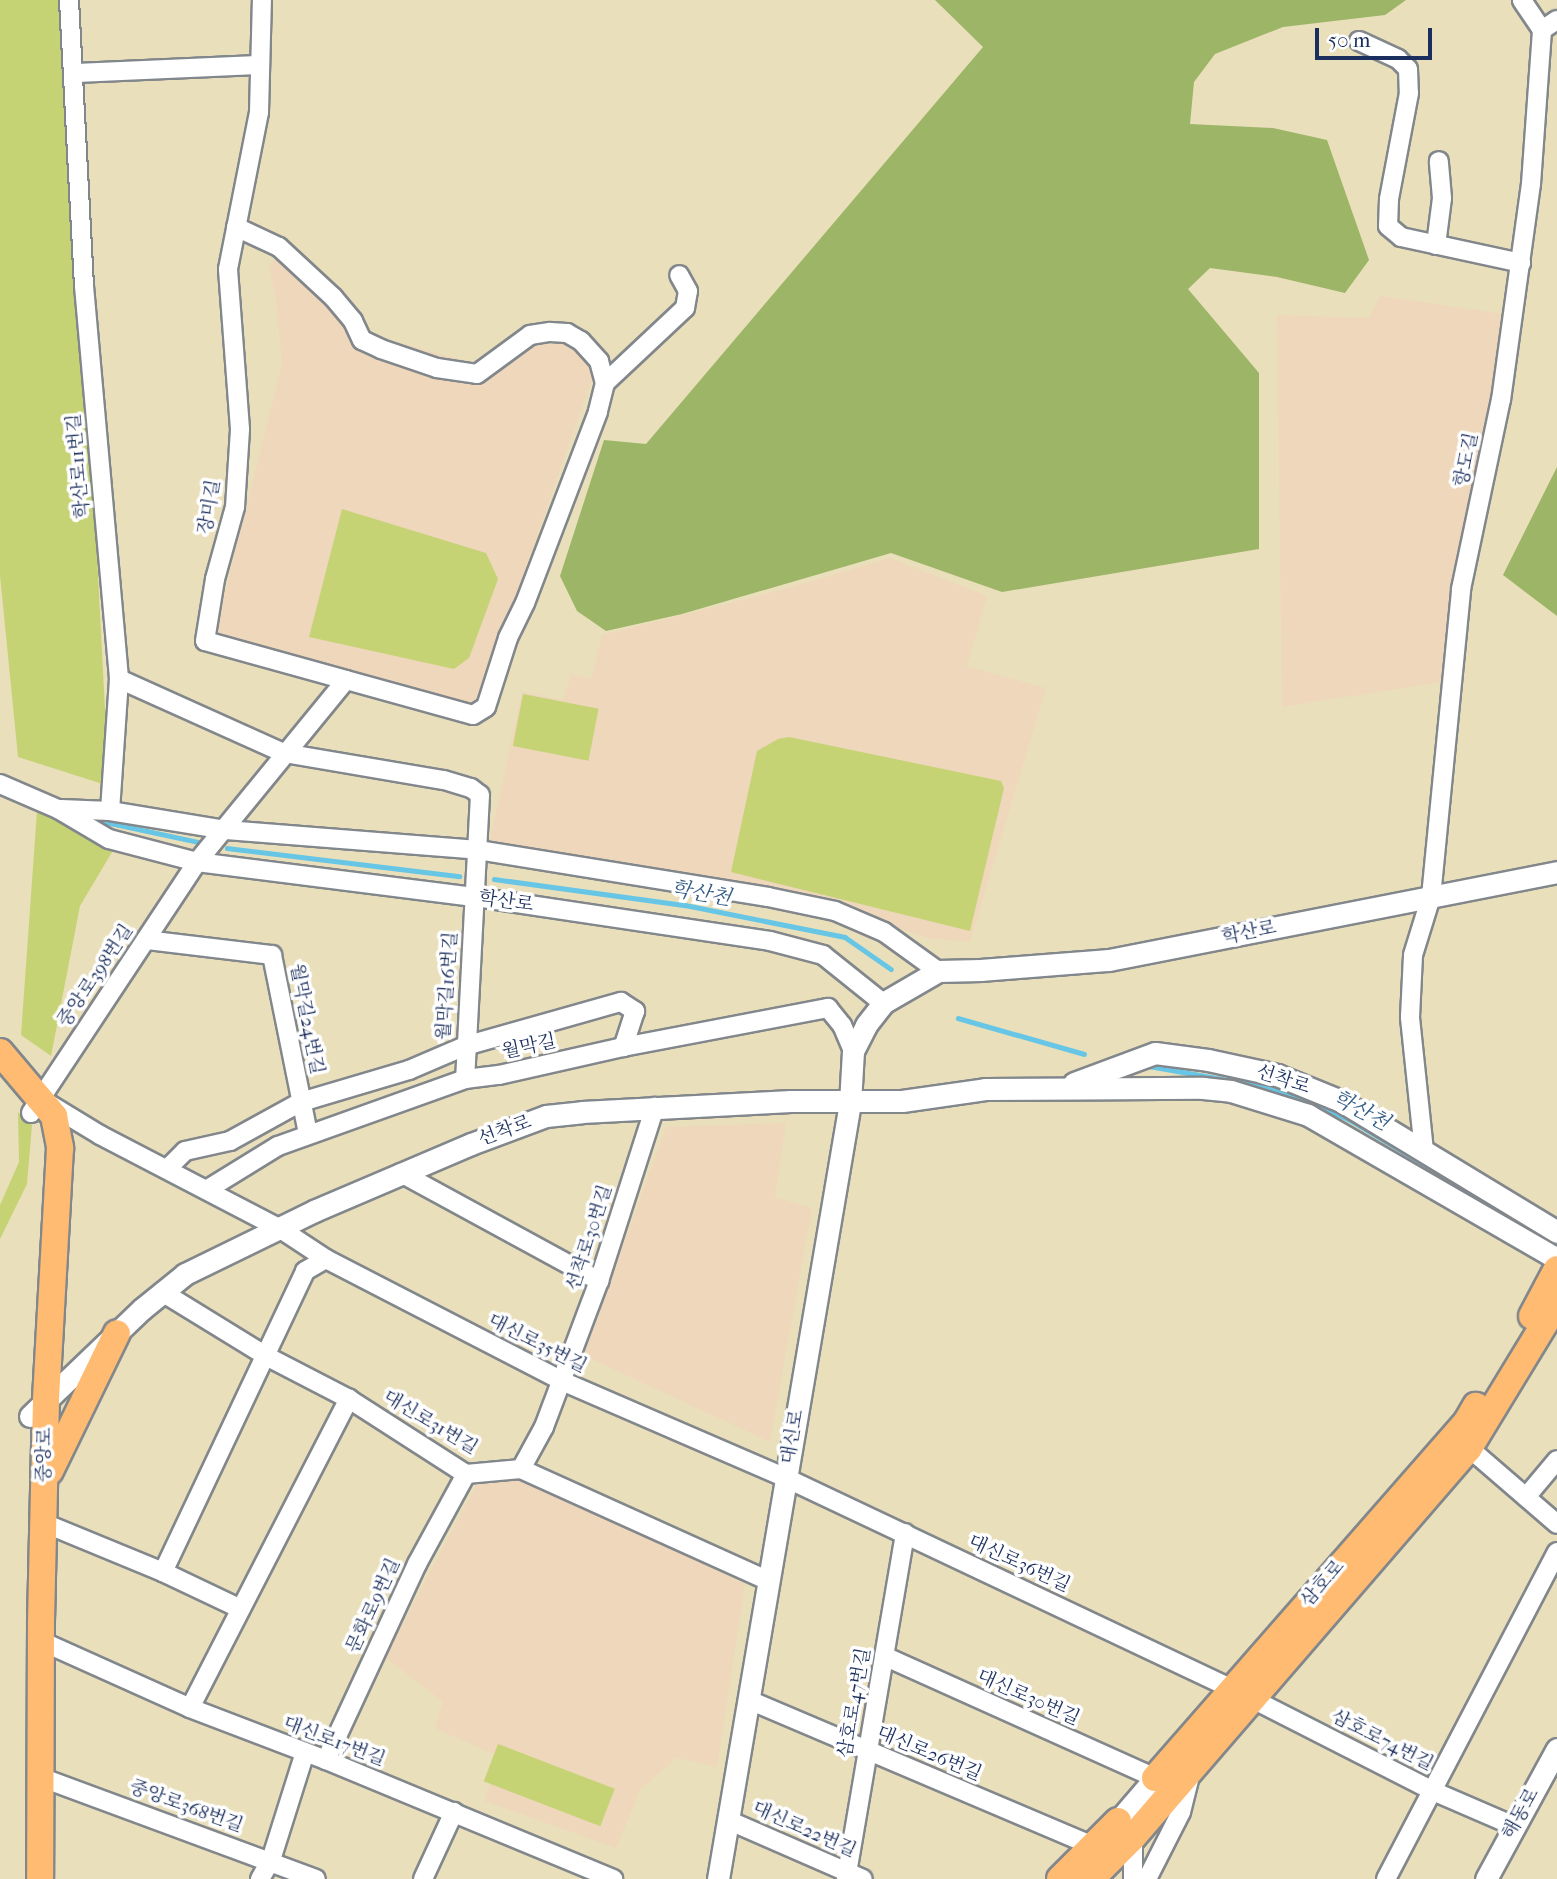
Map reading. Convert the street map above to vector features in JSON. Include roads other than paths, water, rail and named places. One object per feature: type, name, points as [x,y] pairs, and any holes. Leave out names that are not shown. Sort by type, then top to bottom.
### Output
[{"type":"main road","name":"중앙로","points":[[0,1052],[35,1106],[48,1154],[38,1409],[26,1879]]},
{"type":"main road","name":"중앙로","points":[[0,1079],[35,1106]]},
{"type":"main road","name":"삼호로","points":[[1091,1879],[1125,1829],[1192,1768],[1243,1694],[1466,1423],[1543,1299],[1557,1269]]},
{"type":"main road","name":"삼호로","points":[[1155,1778],[1243,1694],[1469,1448],[1557,1303]]},
{"type":"main road","points":[[45,1482],[78,1408],[117,1333]]},
{"type":"main road","name":"중앙로","points":[[38,1409],[45,1482],[40,1879]]},
{"type":"main road","name":"삼호로","points":[[1060,1879],[1093,1846],[1125,1829]]},
{"type":"street","name":"학산로11번길","points":[[69,0],[85,286],[119,679],[110,811]]},
{"type":"street","name":"장미길","points":[[261,0],[259,112],[228,268],[240,429],[234,507],[215,579],[205,641],[346,680]]},
{"type":"street","points":[[1522,0],[1542,30],[1557,20]]},
{"type":"street","name":"항도길","points":[[1424,1151],[1411,1005],[1413,955],[1431,897],[1461,589],[1501,400],[1521,263],[1531,184],[1542,30]]},
{"type":"street","points":[[1359,41],[1398,59],[1408,69],[1409,93],[1390,199],[1388,226],[1401,237],[1521,263]]},
{"type":"street","points":[[74,74],[260,65]]},
{"type":"street","points":[[1436,245],[1442,198],[1439,160]]},
{"type":"street","points":[[197,862],[226,830],[284,753],[346,680],[473,715],[486,706],[508,638],[525,603],[598,412],[605,383],[599,361],[581,341],[567,333],[530,335],[477,374],[437,368],[381,349],[362,340],[353,321],[333,297],[289,255],[258,235],[236,227]]},
{"type":"street","points":[[605,383],[685,308],[688,291],[679,275]]},
{"type":"street","points":[[119,679],[284,753]]},
{"type":"street","name":"월막길16번길","points":[[284,753],[444,780],[471,788],[480,795],[465,1079]]},
{"type":"street","name":"학산로","points":[[0,784],[58,808],[109,839],[197,862],[476,897],[770,941],[823,955],[883,1003]]},
{"type":"street","name":"학산로","points":[[58,808],[110,811],[226,830],[478,850],[662,878],[835,911],[884,932],[937,971],[981,971],[1109,960],[1557,872]]},
{"type":"street","name":"중앙로398번길","points":[[35,1106],[197,862]]},
{"type":"street","name":"월막길24번길","points":[[146,940],[272,955],[308,1133]]},
{"type":"street","points":[[883,1003],[937,971]]},
{"type":"street","points":[[169,1168],[185,1152],[230,1141],[301,1102],[409,1070],[465,1046],[621,1002],[635,1011],[623,1047]]},
{"type":"street","name":"대신로","points":[[718,1879],[850,1103],[853,1051],[866,1024],[883,1003]]},
{"type":"street","name":"월막길","points":[[208,1189],[278,1146],[308,1133],[465,1079],[499,1075],[623,1047],[828,1008],[842,1025],[853,1051]]},
{"type":"street","name":"선착로","points":[[1062,1087],[1155,1053],[1208,1060],[1277,1075],[1341,1101],[1557,1232]]},
{"type":"street","name":"선착로","points":[[38,1409],[117,1333],[185,1274],[401,1173],[547,1116],[655,1107],[791,1101],[902,1101],[985,1089],[1203,1088],[1231,1091],[1308,1115],[1557,1259]]},
{"type":"street","name":"대신로35번길","points":[[35,1106],[169,1168],[279,1228],[326,1259],[562,1381],[786,1478]]},
{"type":"street","name":"선착로30번길","points":[[521,1469],[544,1427],[562,1381],[599,1281],[655,1107]]},
{"type":"street","points":[[401,1173],[599,1281]]},
{"type":"street","points":[[163,1572],[305,1271],[326,1259]]},
{"type":"street","name":"대신로31번길","points":[[162,1292],[266,1356],[349,1398],[466,1474],[521,1469],[769,1581]]},
{"type":"street","points":[[190,1708],[349,1398]]},
{"type":"street","points":[[1469,1448],[1557,1524]]},
{"type":"street","points":[[1526,1497],[1557,1460]]},
{"type":"street","name":"문화로9번길","points":[[326,1760],[417,1564],[466,1474]]},
{"type":"street","name":"대신로36번길","points":[[786,1478],[1243,1694]]},
{"type":"street","points":[[44,1522],[163,1572],[241,1609]]},
{"type":"street","name":"삼호로47번길","points":[[852,1877],[868,1751],[905,1533]]},
{"type":"street","points":[[1386,1879],[1557,1552]]},
{"type":"street","name":"대신로17번길","points":[[41,1641],[190,1708],[454,1812],[585,1874],[613,1879]]},
{"type":"street","name":"대신로30번길","points":[[884,1656],[1155,1778]]},
{"type":"street","name":"삼호로74번길","points":[[1243,1694],[1433,1790],[1514,1826]]},
{"type":"street","name":"대신로26번길","points":[[748,1700],[1093,1846]]},
{"type":"street","name":"해동로","points":[[1486,1879],[1557,1749]]},
{"type":"street","points":[[260,1879],[271,1860],[304,1752]]},
{"type":"street","points":[[1145,1878],[1181,1812],[1192,1768]]},
{"type":"street","name":"중앙로368번길","points":[[40,1777],[271,1860],[316,1879]]},
{"type":"street","name":"삼호로","points":[[1125,1829],[1155,1778]]},
{"type":"street","points":[[423,1879],[454,1812]]},
{"type":"street","name":"대신로22번길","points":[[728,1820],[852,1877]]},
{"type":"street","points":[[1125,1829],[1145,1878]]},
{"type":"waterway","points":[[96,820],[199,842]]},
{"type":"waterway","name":"학산천","points":[[227,848],[459,876]]},
{"type":"waterway","name":"학산천","points":[[494,879],[685,905],[845,937],[891,969]]},
{"type":"waterway","name":"학산천","points":[[958,1018],[1084,1054]]},
{"type":"waterway","name":"학산천","points":[[1149,1066],[1245,1083],[1294,1095],[1350,1120],[1494,1206]]}]
